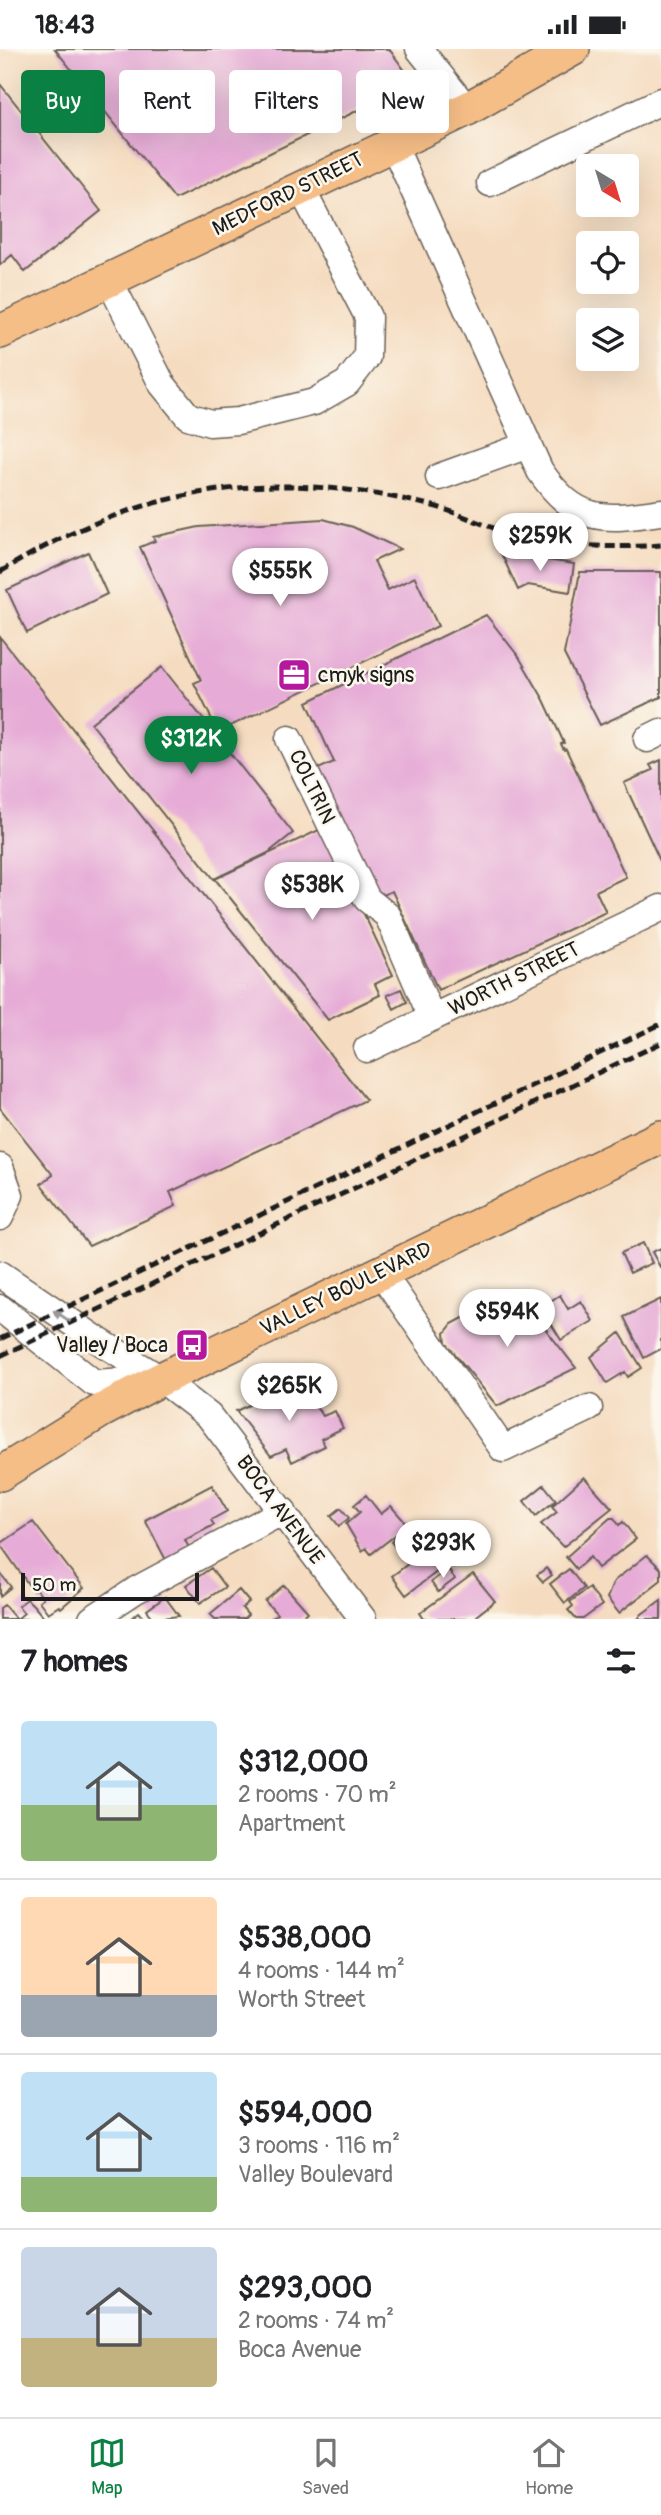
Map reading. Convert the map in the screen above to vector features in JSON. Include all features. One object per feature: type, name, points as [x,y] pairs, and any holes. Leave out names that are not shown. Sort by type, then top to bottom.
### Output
[{"type":"main road","name":"MEDFORD STREET","points":[[0,332],[467,109],[573,49]]},
{"type":"main road","name":"VALLEY BOULEVARD","points":[[0,1473],[101,1411],[161,1379],[661,1137]]},
{"type":"street","points":[[419,49],[467,109]]},
{"type":"street","points":[[490,183],[661,101]]},
{"type":"street","points":[[393,144],[540,471],[556,495],[581,513],[625,517],[661,512]]},
{"type":"street","points":[[108,280],[162,384],[188,416],[210,423],[238,421],[314,402],[348,383],[367,357],[368,317],[301,188]]},
{"type":"street","points":[[439,477],[528,445]]},
{"type":"street","name":"COLTRIN","points":[[289,739],[367,899],[388,916],[432,1019]]},
{"type":"street","name":"WORTH STREET","points":[[367,1049],[661,908]]},
{"type":"street","points":[[0,1167],[10,1195],[0,1217]]},
{"type":"street","points":[[381,1272],[503,1449],[589,1408]]},
{"type":"street","name":"BOCA AVENUE","points":[[0,1273],[99,1341],[161,1379],[209,1416],[363,1619]]},
{"type":"street","points":[[0,1308],[94,1383],[161,1379]]},
{"type":"street","points":[[92,1619],[136,1590],[283,1511]]},
{"type":"building","points":[[55,49],[389,49],[404,70],[356,70],[356,111],[342,118],[342,70],[229,70],[229,133],[311,133],[175,199],[122,133],[215,133],[215,70],[119,70],[119,129],[105,112],[105,70],[72,70]]},
{"type":"building","points":[[0,84],[21,110],[21,133],[39,133],[101,211],[25,272],[12,255],[0,265]]},
{"type":"building","points":[[323,519],[353,527],[400,549],[374,561],[388,590],[415,577],[438,626],[218,732],[194,683],[201,680],[140,547],[155,541],[153,537],[199,527]]},
{"type":"building","points":[[88,552],[107,594],[27,633],[7,590]]},
{"type":"building","points":[[501,553],[574,564],[570,592],[528,585],[518,590]]},
{"type":"building","points":[[580,572],[661,572],[661,697],[600,725],[564,654]]},
{"type":"building","points":[[486,615],[519,657],[544,700],[564,743],[561,744],[564,750],[566,749],[626,877],[596,891],[606,912],[438,990],[392,891],[375,898],[316,770],[334,762],[307,702]]},
{"type":"building","points":[[0,637],[366,1100],[170,1192],[176,1206],[89,1246],[41,1184],[53,1175],[0,1108]]},
{"type":"building","points":[[162,667],[293,833],[268,853],[214,879],[91,723]]},
{"type":"building","points":[[661,760],[661,863],[624,783],[653,770],[650,765]]},
{"type":"building","points":[[323,828],[393,975],[375,984],[380,995],[328,1020],[215,879]]},
{"type":"building","points":[[401,989],[407,1002],[394,1009],[387,995]]},
{"type":"building","points":[[643,1243],[652,1263],[630,1273],[621,1253]]},
{"type":"building","points":[[661,1248],[661,1269],[652,1252]]},
{"type":"building","points":[[515,1290],[576,1368],[497,1406],[446,1343],[445,1333],[452,1324]]},
{"type":"building","points":[[560,1295],[568,1309],[581,1301],[593,1321],[561,1340],[541,1307]]},
{"type":"building","points":[[661,1299],[661,1349],[644,1358],[624,1317]]},
{"type":"building","points":[[620,1333],[642,1368],[628,1377],[625,1372],[607,1383],[591,1357]]},
{"type":"building","points":[[296,1383],[323,1416],[335,1411],[343,1428],[321,1439],[325,1446],[292,1462],[286,1449],[271,1456],[236,1411]]},
{"type":"building","points":[[584,1477],[612,1508],[563,1547],[541,1524],[557,1512],[552,1506]]},
{"type":"building","points":[[212,1485],[227,1511],[211,1520],[214,1525],[185,1540],[191,1552],[168,1564],[145,1520]]},
{"type":"building","points":[[544,1485],[556,1500],[536,1516],[524,1501]]},
{"type":"building","points":[[366,1495],[381,1514],[391,1506],[420,1539],[401,1554],[391,1542],[400,1535],[398,1533],[371,1554],[366,1548],[362,1551],[346,1524],[360,1512],[354,1505]]},
{"type":"building","points":[[341,1508],[349,1518],[339,1526],[331,1516]]},
{"type":"building","points":[[610,1518],[614,1518],[619,1525],[623,1522],[636,1539],[598,1568],[590,1557],[576,1569],[566,1557]]},
{"type":"building","points":[[33,1522],[84,1588],[61,1608],[59,1606],[48,1613],[39,1601],[43,1598],[36,1589],[33,1591],[0,1544]]},
{"type":"building","points":[[436,1543],[444,1553],[436,1560],[442,1568],[406,1595],[392,1576]]},
{"type":"building","points":[[647,1555],[661,1569],[661,1580],[619,1613],[607,1598],[614,1581]]},
{"type":"building","points":[[211,1568],[225,1587],[200,1603],[186,1585]]},
{"type":"building","points":[[546,1568],[552,1575],[543,1582],[537,1575]]},
{"type":"building","points":[[448,1569],[455,1579],[438,1592],[431,1582]]},
{"type":"building","points":[[569,1569],[584,1588],[565,1603],[550,1584]]},
{"type":"building","points":[[0,1573],[11,1587],[0,1596]]},
{"type":"building","points":[[473,1574],[495,1601],[476,1616],[478,1619],[424,1619],[420,1613]]},
{"type":"building","points":[[284,1585],[308,1612],[300,1619],[270,1619],[277,1614],[265,1601]]},
{"type":"building","points":[[589,1588],[602,1605],[583,1619],[576,1619],[568,1610],[573,1606],[570,1602]]},
{"type":"building","points":[[239,1590],[249,1602],[242,1608],[248,1615],[244,1619],[215,1619],[210,1614]]},
{"type":"building","points":[[165,1597],[179,1616],[154,1619],[147,1610]]},
{"type":"building","points":[[27,1599],[45,1619],[17,1619],[24,1613],[18,1606]]},
{"type":"building","points":[[661,1600],[661,1619],[638,1619],[642,1614]]},
{"type":"building","points":[[4,1605],[16,1619],[0,1619],[0,1608]]},
{"type":"building","points":[[139,1612],[145,1619],[130,1619]]},
{"type":"railway","points":[[0,572],[105,519],[157,502],[209,491],[263,486],[317,487],[374,494],[433,506],[503,531],[561,543],[621,547],[661,545]]},
{"type":"railway","points":[[0,1339],[661,1024]]},
{"type":"railway","points":[[0,1356],[661,1043]]},
{"type":"place","name":"cmyk signs","points":[[294,675]]},
{"type":"place","name":"Valley / Boca","points":[[192,1345]]}]
